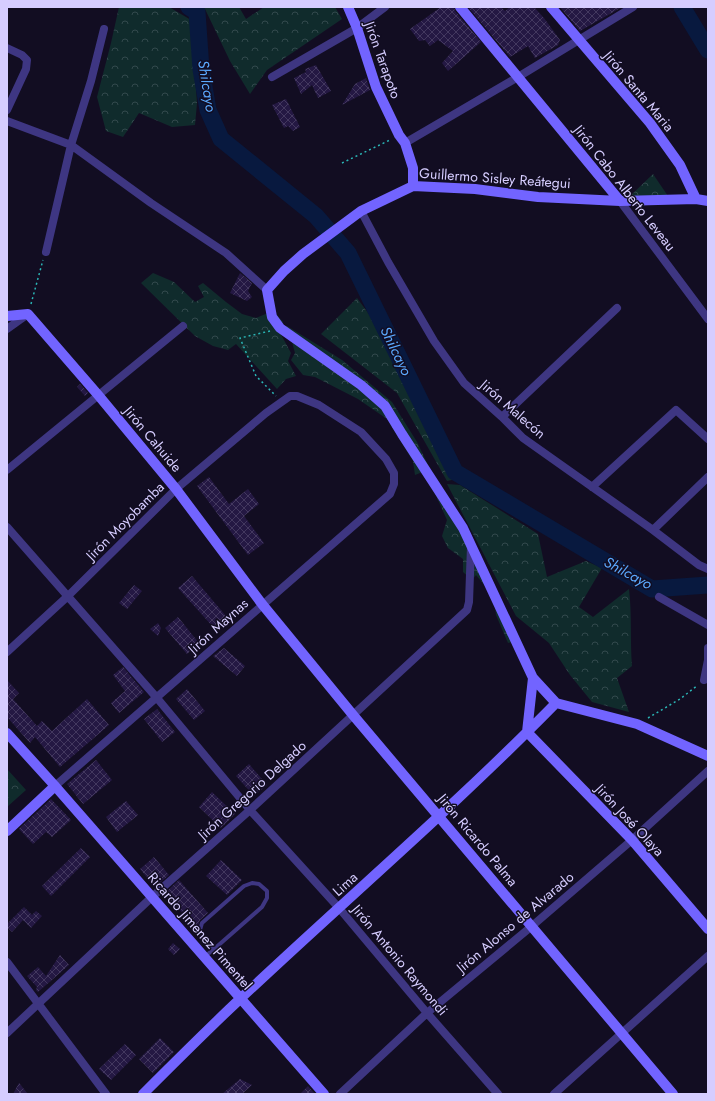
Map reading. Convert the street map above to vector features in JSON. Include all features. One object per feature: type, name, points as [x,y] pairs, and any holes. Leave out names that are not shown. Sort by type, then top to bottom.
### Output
[{"type":"street","name":"Jirón Tarapoto","points":[[348,7],[357,28],[376,87],[402,139],[413,168],[413,186]]},
{"type":"street","points":[[272,77],[357,28],[385,7]]},
{"type":"street","name":"Jirón Cabo Alberto Leveau","points":[[460,7],[620,201],[708,319]]},
{"type":"street","name":"Jirón Santa Maria","points":[[551,7],[650,123],[680,165],[696,199]]},
{"type":"street","points":[[402,139],[518,78],[634,7]]},
{"type":"street","points":[[46,252],[71,145],[91,81],[104,29]]},
{"type":"street","points":[[7,48],[22,55],[27,60],[26,69],[7,110]]},
{"type":"street","points":[[7,121],[71,145],[151,203],[226,253],[267,290],[272,317],[280,328],[361,385],[385,406],[462,528],[533,678],[556,703],[637,724],[708,756]]},
{"type":"street","name":"Guillermo Sisley Reátegui","points":[[267,290],[284,271],[303,254],[360,211],[413,186],[475,189],[538,197],[620,201],[696,199],[708,201]]},
{"type":"street","name":"Jirón Malecón","points":[[360,211],[434,341],[464,383],[523,438],[654,530],[699,565],[708,569]]},
{"type":"street","points":[[502,417],[616,308]]},
{"type":"street","points":[[7,316],[28,314]]},
{"type":"street","points":[[7,329],[28,314]]},
{"type":"street","name":"Jirón Cahuide","points":[[28,314],[99,396],[176,489],[262,604]]},
{"type":"street","points":[[7,470],[183,326]]},
{"type":"street","name":"Jirón Moyobamba","points":[[7,652],[68,596],[176,489],[266,413],[290,396],[297,396],[319,405],[361,432],[386,459],[394,473],[394,484]]},
{"type":"street","points":[[592,487],[676,410],[708,440]]},
{"type":"street","points":[[654,530],[708,477]]},
{"type":"street","name":"Jirón Maynas","points":[[55,786],[390,494],[394,484]]},
{"type":"street","name":"Jirón Antonio Raymondi","points":[[7,527],[157,698],[250,810],[339,908],[498,1094]]},
{"type":"street","name":"Jirón Gregorio Delgado","points":[[7,1033],[152,897],[250,810],[467,610],[469,602],[471,546]]},
{"type":"street","points":[[659,597],[708,625]]},
{"type":"street","name":"Jirón Ricardo Palma","points":[[262,604],[353,715],[673,1094]]},
{"type":"street","points":[[704,680],[708,660],[708,648]]},
{"type":"street","points":[[527,732],[533,678]]},
{"type":"street","name":"Lima","points":[[143,1094],[240,999],[439,817],[556,703]]},
{"type":"street","name":"Ricardo Jimenez Pimentel","points":[[7,732],[324,1094]]},
{"type":"street","name":"Jirón José Olaya","points":[[527,732],[632,840],[708,930]]},
{"type":"street","name":"Jirón Alonso de Alvarado","points":[[340,1094],[427,1012],[532,926],[632,840],[708,771]]},
{"type":"street","points":[[7,830],[55,786]]},
{"type":"street","points":[[554,1094],[708,956]]},
{"type":"street","points":[[7,962],[106,1094]]},
{"type":"lane","points":[[204,957],[213,950],[262,907],[267,898],[266,891],[259,884],[252,883],[244,886],[202,923],[200,930],[203,937],[213,950]]},
{"type":"path","points":[[342,163],[402,139]]},
{"type":"path","points":[[28,314],[46,252]]},
{"type":"path","points":[[276,396],[256,376],[240,338],[280,328]]},
{"type":"path","points":[[637,724],[680,699],[704,680]]},
{"type":"green space","points":[[119,7],[169,7],[191,20],[197,103],[195,125],[172,127],[139,113],[123,137],[106,131],[97,97]]},
{"type":"green space","points":[[200,7],[239,7],[246,19],[264,7],[335,7],[342,19],[267,70],[250,94],[230,61],[205,9]]},
{"type":"green space","points":[[653,174],[672,202],[627,199]]},
{"type":"green space","points":[[153,273],[174,282],[195,302],[204,297],[198,286],[203,283],[242,314],[256,318],[268,313],[276,314],[283,322],[278,329],[291,353],[288,361],[296,376],[286,379],[277,389],[236,344],[228,350],[213,346],[195,336],[141,283]]},
{"type":"green space","points":[[357,298],[377,325],[428,429],[456,479],[447,481],[397,393],[321,334]]},
{"type":"green space","points":[[287,326],[342,360],[392,402],[417,442],[513,642],[508,643],[486,587],[476,575],[472,580],[463,572],[463,559],[448,548],[442,536],[447,520],[425,471],[415,475],[413,461],[387,419],[358,399],[315,377],[303,375],[291,360],[295,353],[291,338],[283,328]]},
{"type":"green space","points":[[447,484],[460,485],[538,534],[547,577],[586,561],[602,568],[579,607],[593,617],[629,589],[632,666],[617,678],[629,712],[592,702],[570,675],[549,643],[516,616]]},
{"type":"green space","points":[[7,769],[26,790],[7,807]]},
{"type":"building","points":[[441,7],[454,7],[455,11],[481,42],[448,71],[442,63],[453,51],[438,40],[430,46],[425,40],[419,41],[410,29]]},
{"type":"building","points":[[468,7],[501,7],[505,11],[510,7],[534,7],[560,40],[558,45],[535,58],[528,46],[510,57]]},
{"type":"building","points":[[560,7],[622,7],[580,31]]},
{"type":"building","points":[[316,65],[331,91],[318,98],[312,85],[301,94],[294,78],[306,72],[305,69]]},
{"type":"building","points":[[366,78],[370,90],[342,105],[355,84]]},
{"type":"building","points":[[286,99],[300,127],[293,131],[288,126],[284,128],[272,105]]},
{"type":"building","points":[[240,273],[252,283],[248,291],[252,297],[247,301],[230,293]]},
{"type":"building","points":[[80,384],[88,393],[85,396],[77,387]]},
{"type":"building","points":[[209,477],[229,504],[248,489],[259,504],[244,516],[264,543],[248,555],[197,486]]},
{"type":"building","points":[[192,576],[226,616],[213,627],[178,588]]},
{"type":"building","points":[[134,585],[142,591],[127,609],[119,603]]},
{"type":"building","points":[[178,617],[199,643],[187,654],[165,628]]},
{"type":"building","points":[[158,623],[161,628],[158,636],[150,629]]},
{"type":"building","points":[[224,648],[245,666],[237,676],[213,656]]},
{"type":"building","points":[[123,667],[144,692],[119,713],[111,703],[125,691],[113,675]]},
{"type":"building","points":[[7,680],[19,693],[13,699],[37,726],[42,721],[52,731],[87,699],[109,725],[60,767],[35,737],[30,743],[7,717]]},
{"type":"building","points":[[187,689],[205,711],[194,720],[176,699]]},
{"type":"building","points":[[157,709],[175,732],[162,742],[144,719]]},
{"type":"building","points":[[96,760],[112,780],[83,804],[67,784]]},
{"type":"building","points":[[249,764],[267,785],[254,796],[236,776]]},
{"type":"building","points":[[212,792],[235,814],[221,828],[199,807]]},
{"type":"building","points":[[51,799],[71,820],[52,837],[46,832],[33,844],[19,829]]},
{"type":"building","points":[[126,801],[138,815],[117,832],[106,817]]},
{"type":"building","points":[[81,848],[90,857],[51,896],[42,886]]},
{"type":"building","points":[[154,857],[169,875],[157,885],[156,883],[153,885],[140,869]]},
{"type":"building","points":[[221,860],[242,880],[227,895],[206,876]]},
{"type":"building","points":[[179,880],[208,913],[200,920],[198,926],[195,928],[165,893]]},
{"type":"building","points":[[24,907],[32,915],[36,911],[42,916],[31,928],[23,920],[12,932],[7,927],[7,924]]},
{"type":"building","points":[[173,943],[180,949],[174,955],[168,949]]},
{"type":"building","points":[[60,955],[69,965],[38,992],[36,990],[37,987],[27,976],[38,967],[46,976]]},
{"type":"building","points":[[160,1038],[174,1052],[153,1073],[139,1059]]},
{"type":"building","points":[[125,1044],[136,1055],[111,1080],[99,1069]]},
{"type":"building","points":[[240,1079],[252,1085],[242,1094],[222,1094]]},
{"type":"building","points":[[19,1083],[28,1094],[13,1094]]},
{"type":"building","points":[[308,1086],[315,1094],[300,1094]]},
{"type":"waterway","name":"Shilcayo","points":[[189,7],[197,12],[201,69],[208,110],[221,139],[316,216],[348,253],[455,472],[652,589],[708,585]]},
{"type":"waterway","points":[[682,7],[708,50]]}]
